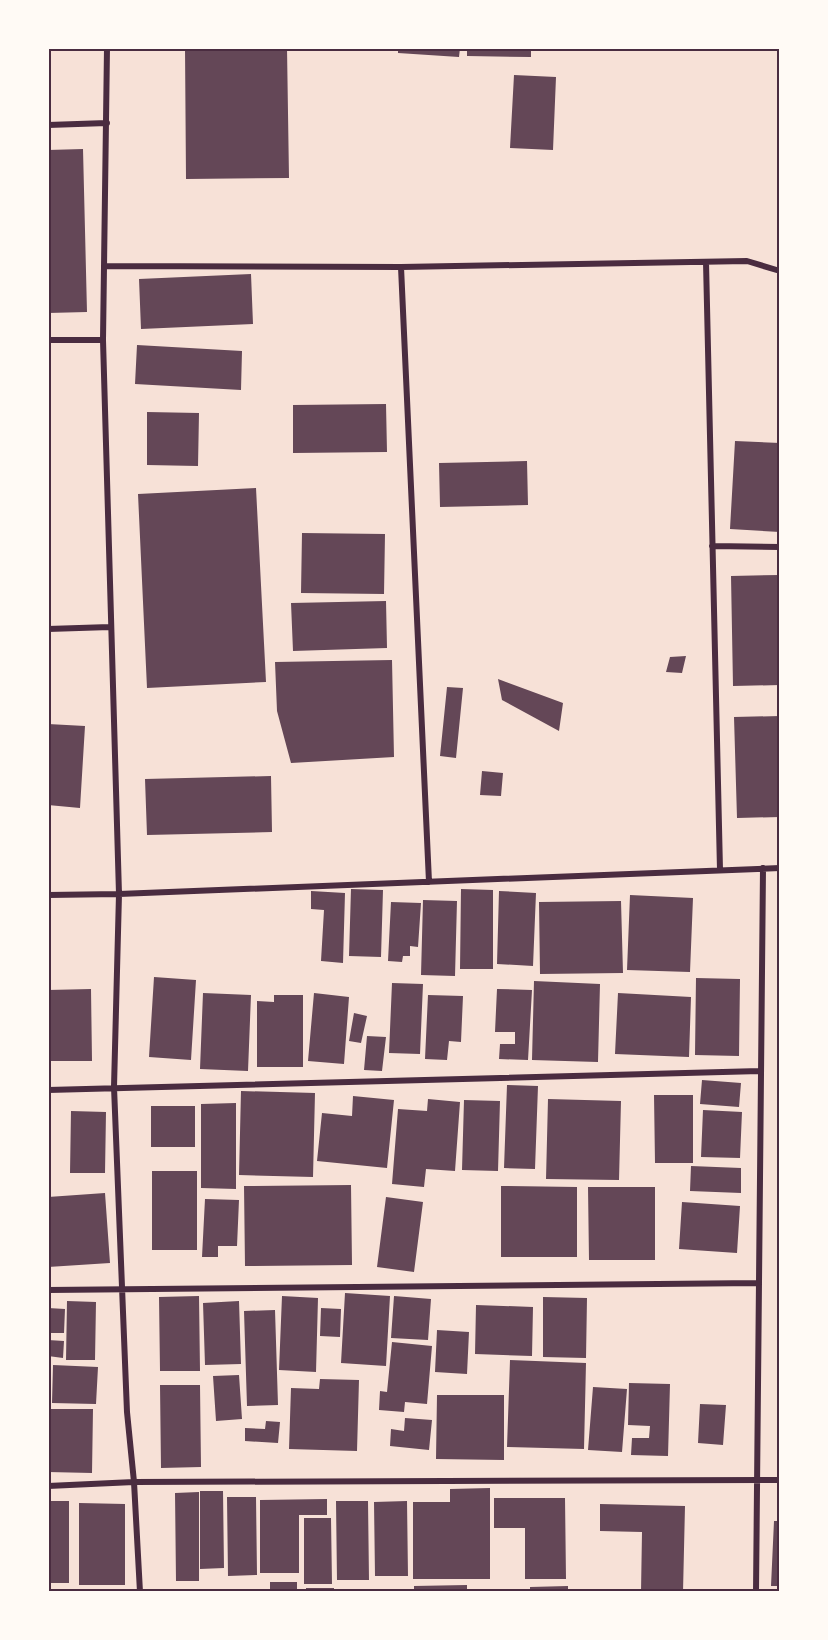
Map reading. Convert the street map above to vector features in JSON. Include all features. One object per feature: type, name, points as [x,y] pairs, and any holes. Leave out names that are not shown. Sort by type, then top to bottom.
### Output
[{"type":"street","points":[[107,48],[103,340],[119,894],[114,1087],[127,1412],[134,1482],[140,1592]]},
{"type":"street","points":[[48,125],[107,123]]},
{"type":"street","points":[[104,266],[401,267],[747,261],[780,271]]},
{"type":"street","points":[[706,262],[720,870]]},
{"type":"street","points":[[401,267],[429,882]]},
{"type":"street","points":[[48,340],[103,340]]},
{"type":"street","points":[[712,546],[780,547]]},
{"type":"street","points":[[48,628],[110,627]]},
{"type":"street","points":[[756,1592],[763,868]]},
{"type":"street","points":[[48,895],[780,868]]},
{"type":"street","points":[[48,1090],[760,1071]]},
{"type":"street","points":[[48,1290],[758,1283]]},
{"type":"street","points":[[48,1486],[134,1482],[780,1480]]},
{"type":"building","points":[[185,48],[287,48],[289,178],[186,179]]},
{"type":"building","points":[[398,48],[460,48],[459,57],[398,53]]},
{"type":"building","points":[[467,48],[531,48],[531,57],[467,56]]},
{"type":"building","points":[[514,75],[556,77],[553,150],[510,148]]},
{"type":"building","points":[[83,149],[87,312],[48,313],[48,150]]},
{"type":"building","points":[[251,274],[253,324],[141,329],[139,279]]},
{"type":"building","points":[[137,345],[242,351],[241,390],[135,384]]},
{"type":"building","points":[[386,404],[387,452],[293,453],[293,405]]},
{"type":"building","points":[[147,412],[199,413],[198,466],[147,465]]},
{"type":"building","points":[[735,441],[780,443],[780,532],[730,529]]},
{"type":"building","points":[[527,461],[528,505],[440,507],[439,463]]},
{"type":"building","points":[[256,488],[266,682],[147,688],[138,494]]},
{"type":"building","points":[[302,533],[385,534],[384,594],[301,593]]},
{"type":"building","points":[[780,575],[780,685],[733,686],[731,576]]},
{"type":"building","points":[[386,601],[387,648],[293,651],[291,603]]},
{"type":"building","points":[[686,656],[682,673],[666,672],[670,657]]},
{"type":"building","points":[[392,660],[394,757],[291,763],[277,711],[275,662]]},
{"type":"building","points":[[498,679],[563,703],[559,731],[502,700]]},
{"type":"building","points":[[447,687],[463,688],[456,758],[440,756]]},
{"type":"building","points":[[780,716],[780,817],[737,818],[734,717]]},
{"type":"building","points":[[48,724],[85,726],[80,808],[48,805]]},
{"type":"building","points":[[482,771],[503,773],[501,796],[480,795]]},
{"type":"building","points":[[271,776],[272,832],[147,835],[145,779]]},
{"type":"building","points":[[351,889],[383,890],[381,957],[349,956]]},
{"type":"building","points":[[461,889],[493,890],[493,969],[460,969]]},
{"type":"building","points":[[311,891],[345,893],[343,963],[321,961],[324,910],[311,909]]},
{"type":"building","points":[[499,891],[536,893],[533,966],[497,964]]},
{"type":"building","points":[[630,895],[693,898],[690,972],[627,970]]},
{"type":"building","points":[[423,900],[457,901],[455,976],[421,975]]},
{"type":"building","points":[[621,901],[623,973],[540,974],[539,902]]},
{"type":"building","points":[[391,902],[421,903],[418,947],[410,946],[410,956],[403,956],[402,962],[388,961]]},
{"type":"building","points":[[154,977],[196,980],[191,1060],[149,1057]]},
{"type":"building","points":[[696,978],[740,979],[739,1056],[695,1055]]},
{"type":"building","points":[[534,981],[600,984],[598,1062],[532,1060]]},
{"type":"building","points":[[392,983],[423,984],[420,1054],[389,1053]]},
{"type":"building","points":[[91,989],[92,1061],[48,1061],[48,990]]},
{"type":"building","points":[[497,989],[532,990],[528,1060],[499,1059],[500,1044],[515,1044],[515,1032],[495,1032]]},
{"type":"building","points":[[203,993],[251,995],[248,1071],[200,1069]]},
{"type":"building","points":[[314,993],[349,997],[344,1064],[308,1061]]},
{"type":"building","points":[[618,993],[691,997],[689,1057],[615,1054]]},
{"type":"building","points":[[274,995],[303,995],[303,1067],[257,1067],[257,1001],[274,1002]]},
{"type":"building","points":[[428,995],[463,996],[461,1042],[449,1041],[447,1060],[425,1059]]},
{"type":"building","points":[[354,1013],[367,1016],[361,1043],[349,1041]]},
{"type":"building","points":[[367,1036],[386,1037],[382,1071],[364,1070]]},
{"type":"building","points":[[702,1080],[741,1083],[739,1107],[700,1104]]},
{"type":"building","points":[[507,1085],[538,1086],[535,1169],[504,1168]]},
{"type":"building","points":[[241,1091],[315,1093],[313,1177],[239,1175]]},
{"type":"building","points":[[654,1095],[693,1095],[693,1163],[655,1163]]},
{"type":"building","points":[[353,1096],[394,1100],[387,1168],[317,1161],[322,1113],[352,1116]]},
{"type":"building","points":[[428,1099],[460,1102],[455,1171],[426,1169],[424,1187],[392,1184],[398,1109],[427,1111]]},
{"type":"building","points":[[548,1099],[621,1101],[619,1180],[546,1179]]},
{"type":"building","points":[[464,1100],[500,1101],[498,1171],[462,1170]]},
{"type":"building","points":[[236,1103],[236,1189],[201,1188],[201,1104]]},
{"type":"building","points":[[151,1106],[195,1106],[195,1147],[151,1147]]},
{"type":"building","points":[[703,1110],[742,1112],[740,1158],[701,1157]]},
{"type":"building","points":[[71,1111],[106,1112],[105,1173],[70,1173]]},
{"type":"building","points":[[691,1166],[741,1168],[741,1193],[690,1191]]},
{"type":"building","points":[[152,1171],[197,1171],[197,1250],[152,1250]]},
{"type":"building","points":[[351,1185],[352,1265],[245,1266],[244,1186]]},
{"type":"building","points":[[501,1186],[577,1187],[577,1257],[501,1257]]},
{"type":"building","points":[[588,1187],[655,1187],[655,1260],[589,1260]]},
{"type":"building","points":[[105,1193],[110,1263],[48,1267],[48,1197]]},
{"type":"building","points":[[386,1197],[423,1202],[414,1272],[377,1267]]},
{"type":"building","points":[[205,1199],[239,1200],[237,1246],[218,1246],[218,1257],[202,1257]]},
{"type":"building","points":[[682,1202],[740,1206],[737,1253],[679,1249]]},
{"type":"building","points":[[345,1293],[390,1296],[386,1366],[341,1363]]},
{"type":"building","points":[[199,1296],[200,1371],[160,1371],[159,1297]]},
{"type":"building","points":[[282,1296],[318,1298],[316,1372],[279,1370]]},
{"type":"building","points":[[394,1296],[431,1299],[428,1340],[391,1338]]},
{"type":"building","points":[[543,1297],[587,1298],[586,1358],[543,1357]]},
{"type":"building","points":[[67,1301],[96,1302],[95,1360],[66,1360]]},
{"type":"building","points":[[239,1301],[241,1364],[205,1365],[203,1303]]},
{"type":"building","points":[[476,1305],[533,1307],[532,1356],[475,1354]]},
{"type":"building","points":[[48,1308],[65,1309],[64,1333],[48,1333]]},
{"type":"building","points":[[321,1308],[341,1309],[340,1337],[320,1336]]},
{"type":"building","points":[[275,1310],[278,1405],[247,1406],[244,1311]]},
{"type":"building","points":[[437,1330],[469,1332],[467,1374],[435,1372]]},
{"type":"building","points":[[48,1340],[64,1341],[63,1358],[48,1356]]},
{"type":"building","points":[[392,1342],[432,1346],[427,1404],[405,1402],[404,1412],[379,1410],[380,1391],[387,1392]]},
{"type":"building","points":[[510,1360],[586,1363],[584,1449],[507,1447]]},
{"type":"building","points":[[53,1365],[98,1367],[96,1404],[52,1403]]},
{"type":"building","points":[[239,1375],[242,1419],[216,1421],[213,1376]]},
{"type":"building","points":[[320,1379],[359,1380],[357,1451],[289,1449],[291,1388],[319,1389]]},
{"type":"building","points":[[629,1383],[670,1384],[668,1456],[631,1455],[632,1438],[649,1438],[650,1426],[628,1425]]},
{"type":"building","points":[[160,1385],[200,1385],[201,1467],[161,1468]]},
{"type":"building","points":[[593,1387],[627,1389],[622,1452],[588,1450]]},
{"type":"building","points":[[437,1395],[504,1395],[504,1460],[436,1459]]},
{"type":"building","points":[[700,1404],[726,1405],[723,1445],[698,1443]]},
{"type":"building","points":[[48,1409],[93,1409],[92,1473],[48,1472]]},
{"type":"building","points":[[405,1418],[432,1420],[429,1450],[390,1446],[391,1429],[404,1431]]},
{"type":"building","points":[[266,1421],[280,1422],[278,1443],[245,1441],[245,1428],[265,1429]]},
{"type":"building","points":[[490,1488],[490,1579],[413,1579],[413,1502],[450,1502],[450,1489]]},
{"type":"building","points":[[200,1491],[223,1491],[224,1568],[200,1569]]},
{"type":"building","points":[[199,1492],[199,1581],[176,1581],[175,1493]]},
{"type":"building","points":[[227,1497],[256,1497],[257,1575],[228,1576]]},
{"type":"building","points":[[494,1498],[565,1498],[566,1579],[525,1579],[525,1528],[494,1528]]},
{"type":"building","points":[[327,1499],[327,1515],[299,1515],[299,1573],[260,1573],[260,1500]]},
{"type":"building","points":[[48,1501],[69,1501],[69,1583],[48,1583]]},
{"type":"building","points":[[336,1501],[368,1501],[369,1580],[337,1580]]},
{"type":"building","points":[[407,1501],[408,1576],[375,1576],[374,1502]]},
{"type":"building","points":[[79,1503],[125,1504],[125,1585],[79,1585]]},
{"type":"building","points":[[600,1504],[685,1506],[683,1592],[641,1592],[642,1532],[600,1531]]},
{"type":"building","points":[[304,1518],[331,1518],[332,1584],[304,1584]]},
{"type":"building","points":[[774,1521],[780,1521],[780,1586],[771,1586]]},
{"type":"building","points":[[270,1582],[297,1582],[297,1592],[270,1592]]},
{"type":"building","points":[[467,1585],[467,1592],[414,1592],[414,1586]]},
{"type":"building","points":[[568,1586],[568,1592],[530,1592],[530,1587]]},
{"type":"building","points":[[306,1588],[334,1588],[334,1592],[306,1592]]}]
